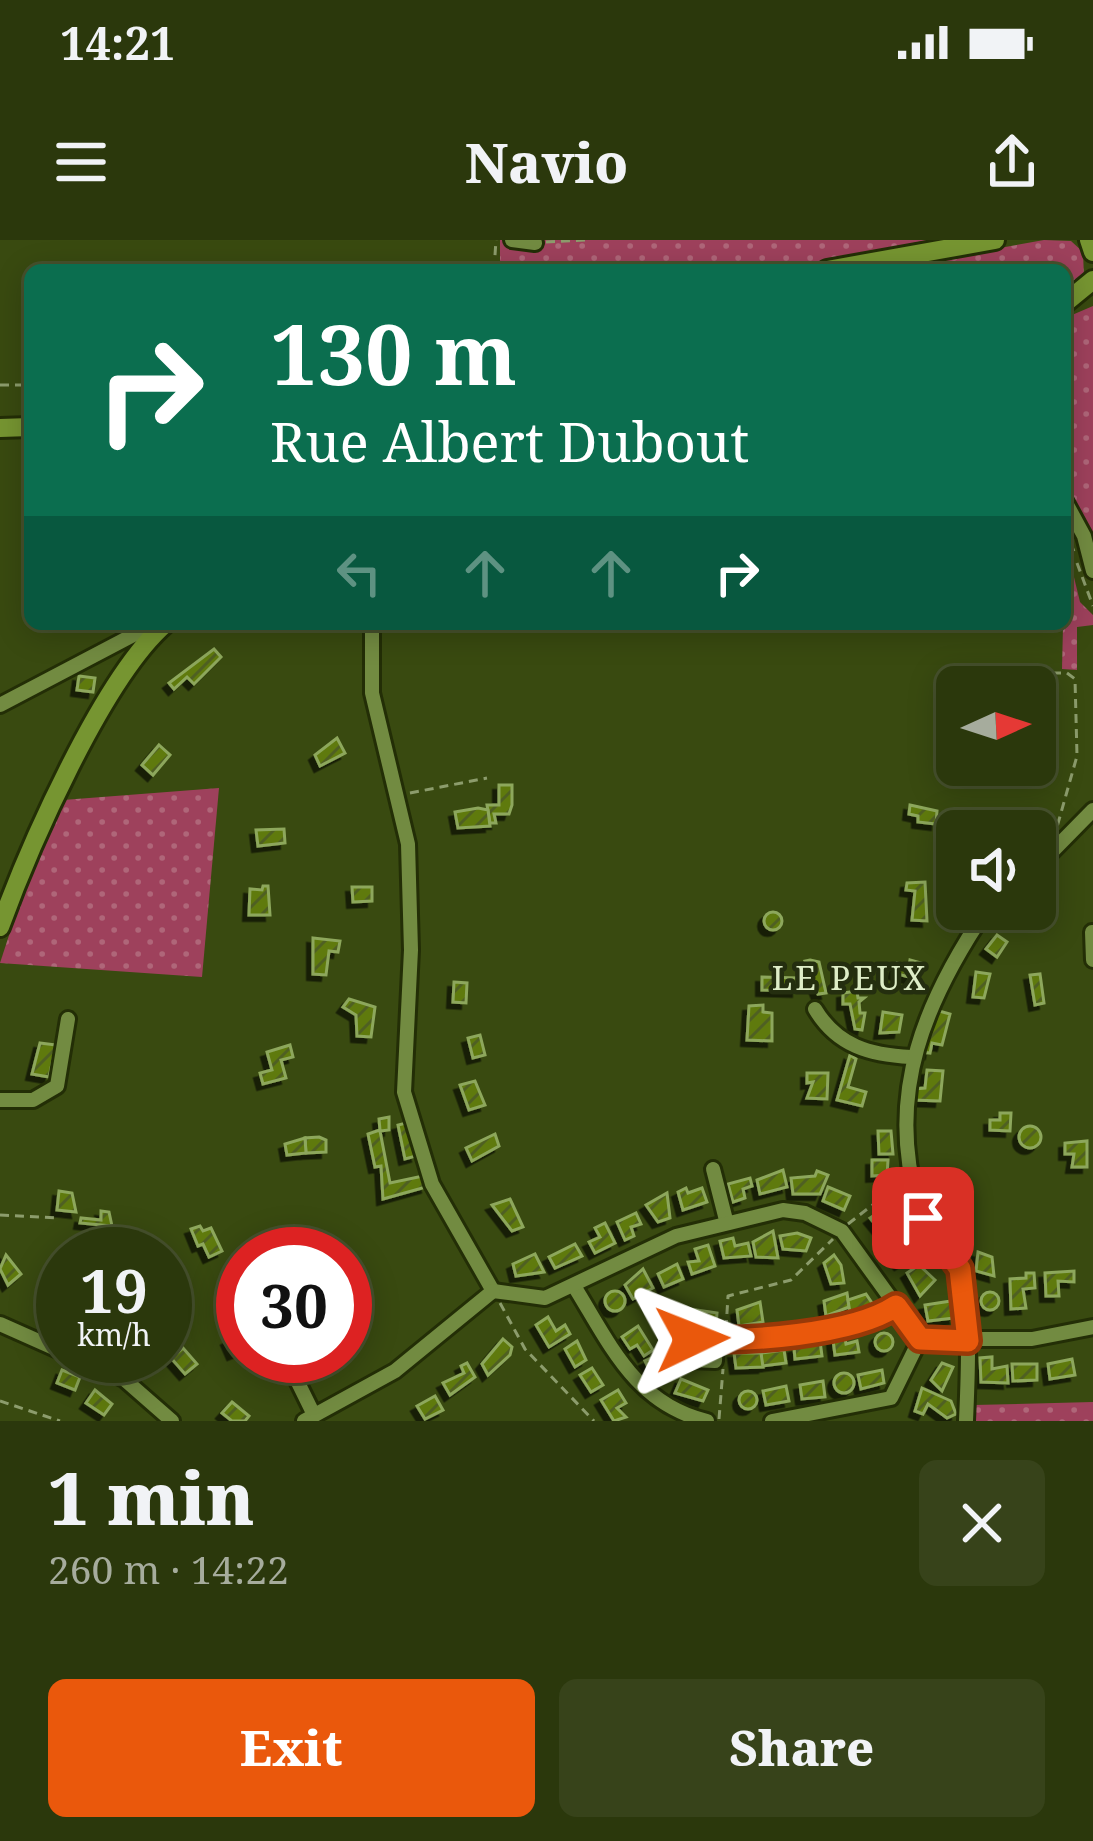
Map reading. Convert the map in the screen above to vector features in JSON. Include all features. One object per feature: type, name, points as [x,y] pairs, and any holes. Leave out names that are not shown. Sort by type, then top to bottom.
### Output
[{"type":"main road","points":[[857,264],[995,240]]},
{"type":"main road","points":[[1091,241],[1093,251]]},
{"type":"main road","points":[[1071,301],[1093,280]]},
{"type":"main road","points":[[0,927],[54,801],[132,661],[159,630]]},
{"type":"street","points":[[512,240],[536,243]]},
{"type":"street","points":[[1071,512],[1084,536],[1093,571]]},
{"type":"street","points":[[0,705],[148,630]]},
{"type":"street","points":[[372,630],[372,693],[408,844],[411,896],[404,1092],[432,1184],[493,1291]]},
{"type":"street","points":[[1056,847],[1093,810]]},
{"type":"street","points":[[966,1421],[968,1341],[960,1269],[923,1218],[912,1178],[911,1057],[954,958],[973,930]]},
{"type":"street","points":[[1092,932],[1093,960]]},
{"type":"street","points":[[815,1009],[850,1046],[865,1053],[911,1057]]},
{"type":"street","points":[[0,1100],[34,1100],[57,1086],[68,1019]]},
{"type":"street","points":[[713,1169],[726,1220]]},
{"type":"street","points":[[295,1383],[309,1418],[395,1370],[493,1291],[545,1298],[644,1250],[726,1220],[783,1210],[805,1213],[842,1231],[920,1339]]},
{"type":"street","points":[[574,1286],[636,1384],[664,1406],[707,1421]]},
{"type":"street","points":[[721,1340],[861,1322],[896,1306]]},
{"type":"street","points":[[0,1324],[36,1340]]},
{"type":"street","points":[[920,1339],[1060,1336],[1093,1327]]},
{"type":"street","points":[[772,1421],[891,1398],[920,1339]]},
{"type":"street","points":[[129,1383],[172,1421]]},
{"type":"path","points":[[536,243],[586,240]]},
{"type":"path","points":[[1071,546],[1093,606]]},
{"type":"path","points":[[1056,674],[1075,679],[1077,756],[1056,828]]},
{"type":"path","points":[[396,795],[487,778]]},
{"type":"path","points":[[719,1421],[721,1340],[728,1296],[791,1280],[871,1203],[912,1178]]},
{"type":"path","points":[[0,1215],[59,1218]]},
{"type":"path","points":[[493,1291],[525,1349],[594,1421]]},
{"type":"path","points":[[0,1401],[60,1421]]},
{"type":"shaded area","points":[[500,240],[928,240],[809,264],[500,264]]},
{"type":"shaded area","points":[[1044,240],[1071,241],[1083,252],[1084,278],[1071,288],[1071,264],[910,264]]},
{"type":"shaded area","points":[[1093,306],[1093,555],[1071,506],[1071,315]]},
{"type":"shaded area","points":[[1071,565],[1080,602],[1093,615],[1093,625],[1077,627],[1077,670],[1062,669],[1063,630],[1071,630]]},
{"type":"shaded area","points":[[219,788],[202,977],[0,963],[29,874],[63,800]]},
{"type":"shaded area","points":[[1093,1402],[1093,1421],[974,1421],[974,1405]]},
{"type":"building","points":[[214,649],[221,657],[194,684],[187,677],[174,689],[169,683]]},
{"type":"building","points":[[79,676],[95,678],[93,692],[77,690]]},
{"type":"building","points":[[337,738],[345,753],[320,766],[315,755]]},
{"type":"building","points":[[159,745],[170,755],[153,775],[142,765]]},
{"type":"building","points":[[499,785],[512,785],[512,805],[509,814],[494,814],[496,823],[490,823],[487,805],[499,805]]},
{"type":"building","points":[[910,805],[936,811],[936,824],[918,822],[918,816],[909,814]]},
{"type":"building","points":[[488,810],[490,826],[458,828],[455,812]]},
{"type":"building","points":[[284,829],[285,843],[258,846],[256,830]]},
{"type":"building","points":[[925,882],[927,921],[912,920],[915,891],[906,890],[907,883]]},
{"type":"building","points":[[268,886],[270,915],[249,915],[250,889],[262,890]]},
{"type":"building","points":[[352,887],[372,887],[372,901],[353,902]]},
{"type":"building","points":[[773,912],[782,921],[773,930],[764,921]]},
{"type":"building","points":[[997,935],[1007,942],[997,957],[986,949]]},
{"type":"building","points":[[313,938],[340,941],[338,952],[329,951],[326,975],[313,974]]},
{"type":"building","points":[[910,960],[921,963],[916,979],[894,973],[897,963],[909,966]]},
{"type":"building","points":[[805,961],[819,962],[826,993],[818,994]]},
{"type":"building","points":[[976,972],[990,974],[984,998],[973,997]]},
{"type":"building","points":[[1040,974],[1044,1003],[1035,1005],[1030,975]]},
{"type":"building","points":[[762,977],[797,978],[797,991],[762,990]]},
{"type":"building","points":[[454,982],[467,983],[466,1003],[453,1002]]},
{"type":"building","points":[[857,991],[858,998],[864,998],[859,1002],[860,1013],[865,1013],[862,1030],[855,1029],[850,1004],[843,1004],[843,993]]},
{"type":"building","points":[[349,999],[375,1007],[371,1037],[357,1036],[356,1015],[343,1007]]},
{"type":"building","points":[[763,1005],[763,1012],[772,1013],[772,1041],[747,1040],[749,1006]]},
{"type":"building","points":[[939,1011],[950,1014],[942,1045],[932,1043],[930,1053],[920,1052]]},
{"type":"building","points":[[883,1012],[902,1015],[899,1032],[880,1033]]},
{"type":"building","points":[[480,1035],[485,1055],[473,1058],[468,1038]]},
{"type":"building","points":[[40,1043],[56,1045],[49,1077],[32,1074]]},
{"type":"building","points":[[290,1045],[293,1057],[281,1060],[286,1078],[263,1084],[260,1073],[272,1070],[267,1052]]},
{"type":"building","points":[[850,1055],[856,1059],[848,1087],[866,1092],[862,1106],[837,1100]]},
{"type":"building","points":[[927,1070],[943,1071],[940,1101],[913,1100],[913,1089],[925,1088]]},
{"type":"building","points":[[807,1073],[828,1073],[827,1099],[807,1098],[813,1082],[807,1083]]},
{"type":"building","points":[[475,1081],[485,1105],[469,1110],[460,1085]]},
{"type":"building","points":[[1000,1113],[1011,1113],[1010,1131],[990,1130],[990,1120],[1000,1120]]},
{"type":"building","points":[[389,1117],[389,1130],[380,1131],[390,1183],[423,1176],[426,1187],[383,1199],[381,1166],[375,1167],[368,1134],[380,1130],[379,1119]]},
{"type":"building","points":[[406,1123],[416,1156],[405,1159],[398,1125]]},
{"type":"building","points":[[1030,1126],[1041,1137],[1030,1148],[1019,1137]]},
{"type":"building","points":[[878,1131],[891,1131],[893,1154],[879,1154]]},
{"type":"building","points":[[495,1134],[499,1146],[472,1161],[466,1148]]},
{"type":"building","points":[[305,1138],[326,1140],[326,1152],[306,1153]]},
{"type":"building","points":[[305,1138],[306,1153],[287,1155],[285,1144]]},
{"type":"building","points":[[1087,1141],[1087,1167],[1072,1167],[1074,1154],[1065,1154],[1065,1143]]},
{"type":"building","points":[[872,1160],[888,1160],[887,1175],[872,1176]]},
{"type":"building","points":[[783,1170],[787,1187],[760,1194],[757,1180]]},
{"type":"building","points":[[817,1171],[828,1175],[820,1194],[793,1194],[791,1178],[815,1176]]},
{"type":"building","points":[[750,1178],[752,1186],[743,1189],[745,1198],[733,1202],[728,1184]]},
{"type":"building","points":[[946,1186],[963,1186],[963,1206],[944,1206]]},
{"type":"building","points":[[828,1187],[850,1196],[844,1210],[823,1201]]},
{"type":"building","points":[[686,1188],[688,1193],[702,1188],[707,1202],[683,1210],[678,1192]]},
{"type":"building","points":[[59,1191],[72,1193],[76,1212],[57,1210]]},
{"type":"building","points":[[667,1193],[670,1218],[658,1222],[646,1205]]},
{"type":"building","points":[[510,1199],[523,1227],[512,1231],[492,1205]]},
{"type":"building","points":[[883,1209],[895,1227],[884,1235],[870,1218]]},
{"type":"building","points":[[101,1211],[109,1212],[112,1226],[80,1223],[81,1218],[101,1220]]},
{"type":"building","points":[[636,1213],[641,1224],[631,1227],[634,1236],[625,1240],[617,1222]]},
{"type":"building","points":[[605,1223],[615,1243],[595,1253],[589,1242],[600,1237],[595,1228]]},
{"type":"building","points":[[211,1228],[216,1254],[209,1257],[203,1244],[198,1246],[192,1229]]},
{"type":"building","points":[[773,1231],[778,1258],[756,1257],[753,1242]]},
{"type":"building","points":[[797,1233],[811,1238],[806,1251],[783,1249],[780,1236]]},
{"type":"building","points":[[898,1237],[911,1257],[900,1264],[884,1247]]},
{"type":"building","points":[[733,1238],[735,1246],[748,1243],[751,1256],[724,1258],[720,1241]]},
{"type":"building","points":[[575,1244],[582,1256],[555,1268],[549,1257]]},
{"type":"building","points":[[708,1245],[715,1266],[692,1274],[688,1262],[699,1261],[695,1249]]},
{"type":"building","points":[[978,1252],[992,1257],[994,1276],[976,1271]]},
{"type":"building","points":[[535,1254],[544,1272],[516,1276],[513,1264]]},
{"type":"building","points":[[6,1255],[21,1274],[8,1285],[0,1269]]},
{"type":"building","points":[[834,1255],[844,1283],[831,1284],[824,1263]]},
{"type":"building","points":[[677,1264],[683,1279],[664,1287],[658,1274]]},
{"type":"building","points":[[919,1265],[935,1280],[920,1296],[907,1273]]},
{"type":"building","points":[[643,1269],[653,1288],[633,1299],[625,1285]]},
{"type":"building","points":[[1074,1271],[1074,1282],[1058,1281],[1059,1296],[1046,1296],[1045,1273]]},
{"type":"building","points":[[1026,1273],[1034,1273],[1035,1288],[1023,1289],[1026,1308],[1011,1309],[1010,1279],[1026,1278]]},
{"type":"building","points":[[615,1291],[625,1301],[615,1311],[605,1301]]},
{"type":"building","points":[[990,1292],[999,1301],[990,1310],[981,1301]]},
{"type":"building","points":[[847,1293],[849,1307],[826,1316],[824,1301]]},
{"type":"building","points":[[866,1294],[874,1306],[850,1313],[848,1300]]},
{"type":"building","points":[[951,1301],[954,1318],[928,1321],[925,1305]]},
{"type":"building","points":[[760,1302],[763,1322],[739,1326],[737,1310]]},
{"type":"building","points":[[690,1309],[717,1313],[716,1327],[689,1323]]},
{"type":"building","points":[[670,1311],[684,1311],[680,1338],[668,1338]]},
{"type":"building","points":[[548,1317],[556,1331],[565,1325],[570,1334],[549,1347],[536,1325]]},
{"type":"building","points":[[638,1326],[653,1350],[644,1356],[637,1345],[630,1349],[622,1337]]},
{"type":"building","points":[[884,1333],[893,1342],[884,1351],[875,1342]]},
{"type":"building","points":[[845,1338],[846,1344],[857,1341],[859,1352],[835,1355],[833,1340]]},
{"type":"building","points":[[503,1339],[512,1347],[510,1355],[488,1375],[482,1364]]},
{"type":"building","points":[[577,1341],[586,1360],[575,1367],[565,1349]]},
{"type":"building","points":[[820,1341],[822,1356],[795,1359],[794,1348]]},
{"type":"building","points":[[784,1350],[786,1363],[762,1366],[761,1353]]},
{"type":"building","points":[[734,1353],[761,1353],[763,1367],[736,1368]]},
{"type":"building","points":[[658,1355],[668,1374],[655,1381],[645,1361]]},
{"type":"building","points":[[992,1357],[992,1369],[1007,1366],[1008,1383],[981,1382],[980,1358]]},
{"type":"building","points":[[1072,1359],[1075,1375],[1050,1379],[1048,1364]]},
{"type":"building","points":[[467,1363],[475,1377],[450,1395],[443,1383],[464,1373],[461,1366]]},
{"type":"building","points":[[942,1363],[953,1367],[942,1391],[931,1380]]},
{"type":"building","points":[[1012,1364],[1037,1364],[1037,1380],[1013,1381]]},
{"type":"building","points":[[592,1368],[603,1385],[591,1392],[580,1375]]},
{"type":"building","points":[[882,1370],[884,1383],[861,1389],[858,1375]]},
{"type":"building","points":[[844,1373],[854,1383],[844,1393],[834,1383]]},
{"type":"building","points":[[681,1379],[708,1390],[703,1401],[675,1393]]},
{"type":"building","points":[[823,1381],[825,1397],[802,1399],[800,1385]]},
{"type":"building","points":[[786,1386],[789,1401],[766,1405],[763,1391]]},
{"type":"building","points":[[922,1388],[951,1401],[956,1414],[947,1418],[928,1404],[923,1414],[915,1411]]},
{"type":"building","points":[[95,1390],[112,1404],[104,1415],[86,1403]]},
{"type":"building","points":[[618,1390],[626,1403],[617,1408],[626,1417],[614,1421],[601,1400]]},
{"type":"building","points":[[748,1391],[757,1400],[748,1409],[739,1400]]},
{"type":"building","points":[[435,1396],[443,1410],[425,1419],[417,1406]]},
{"type":"building","points":[[232,1402],[249,1416],[245,1421],[232,1421],[222,1413]]},
{"type":"district","name":"LE PEUX","points":[[850,977]]},
{"type":"route","points":[[692,1339],[725,1340],[861,1322],[896,1306],[920,1339],[968,1341],[960,1269],[923,1218]]}]
